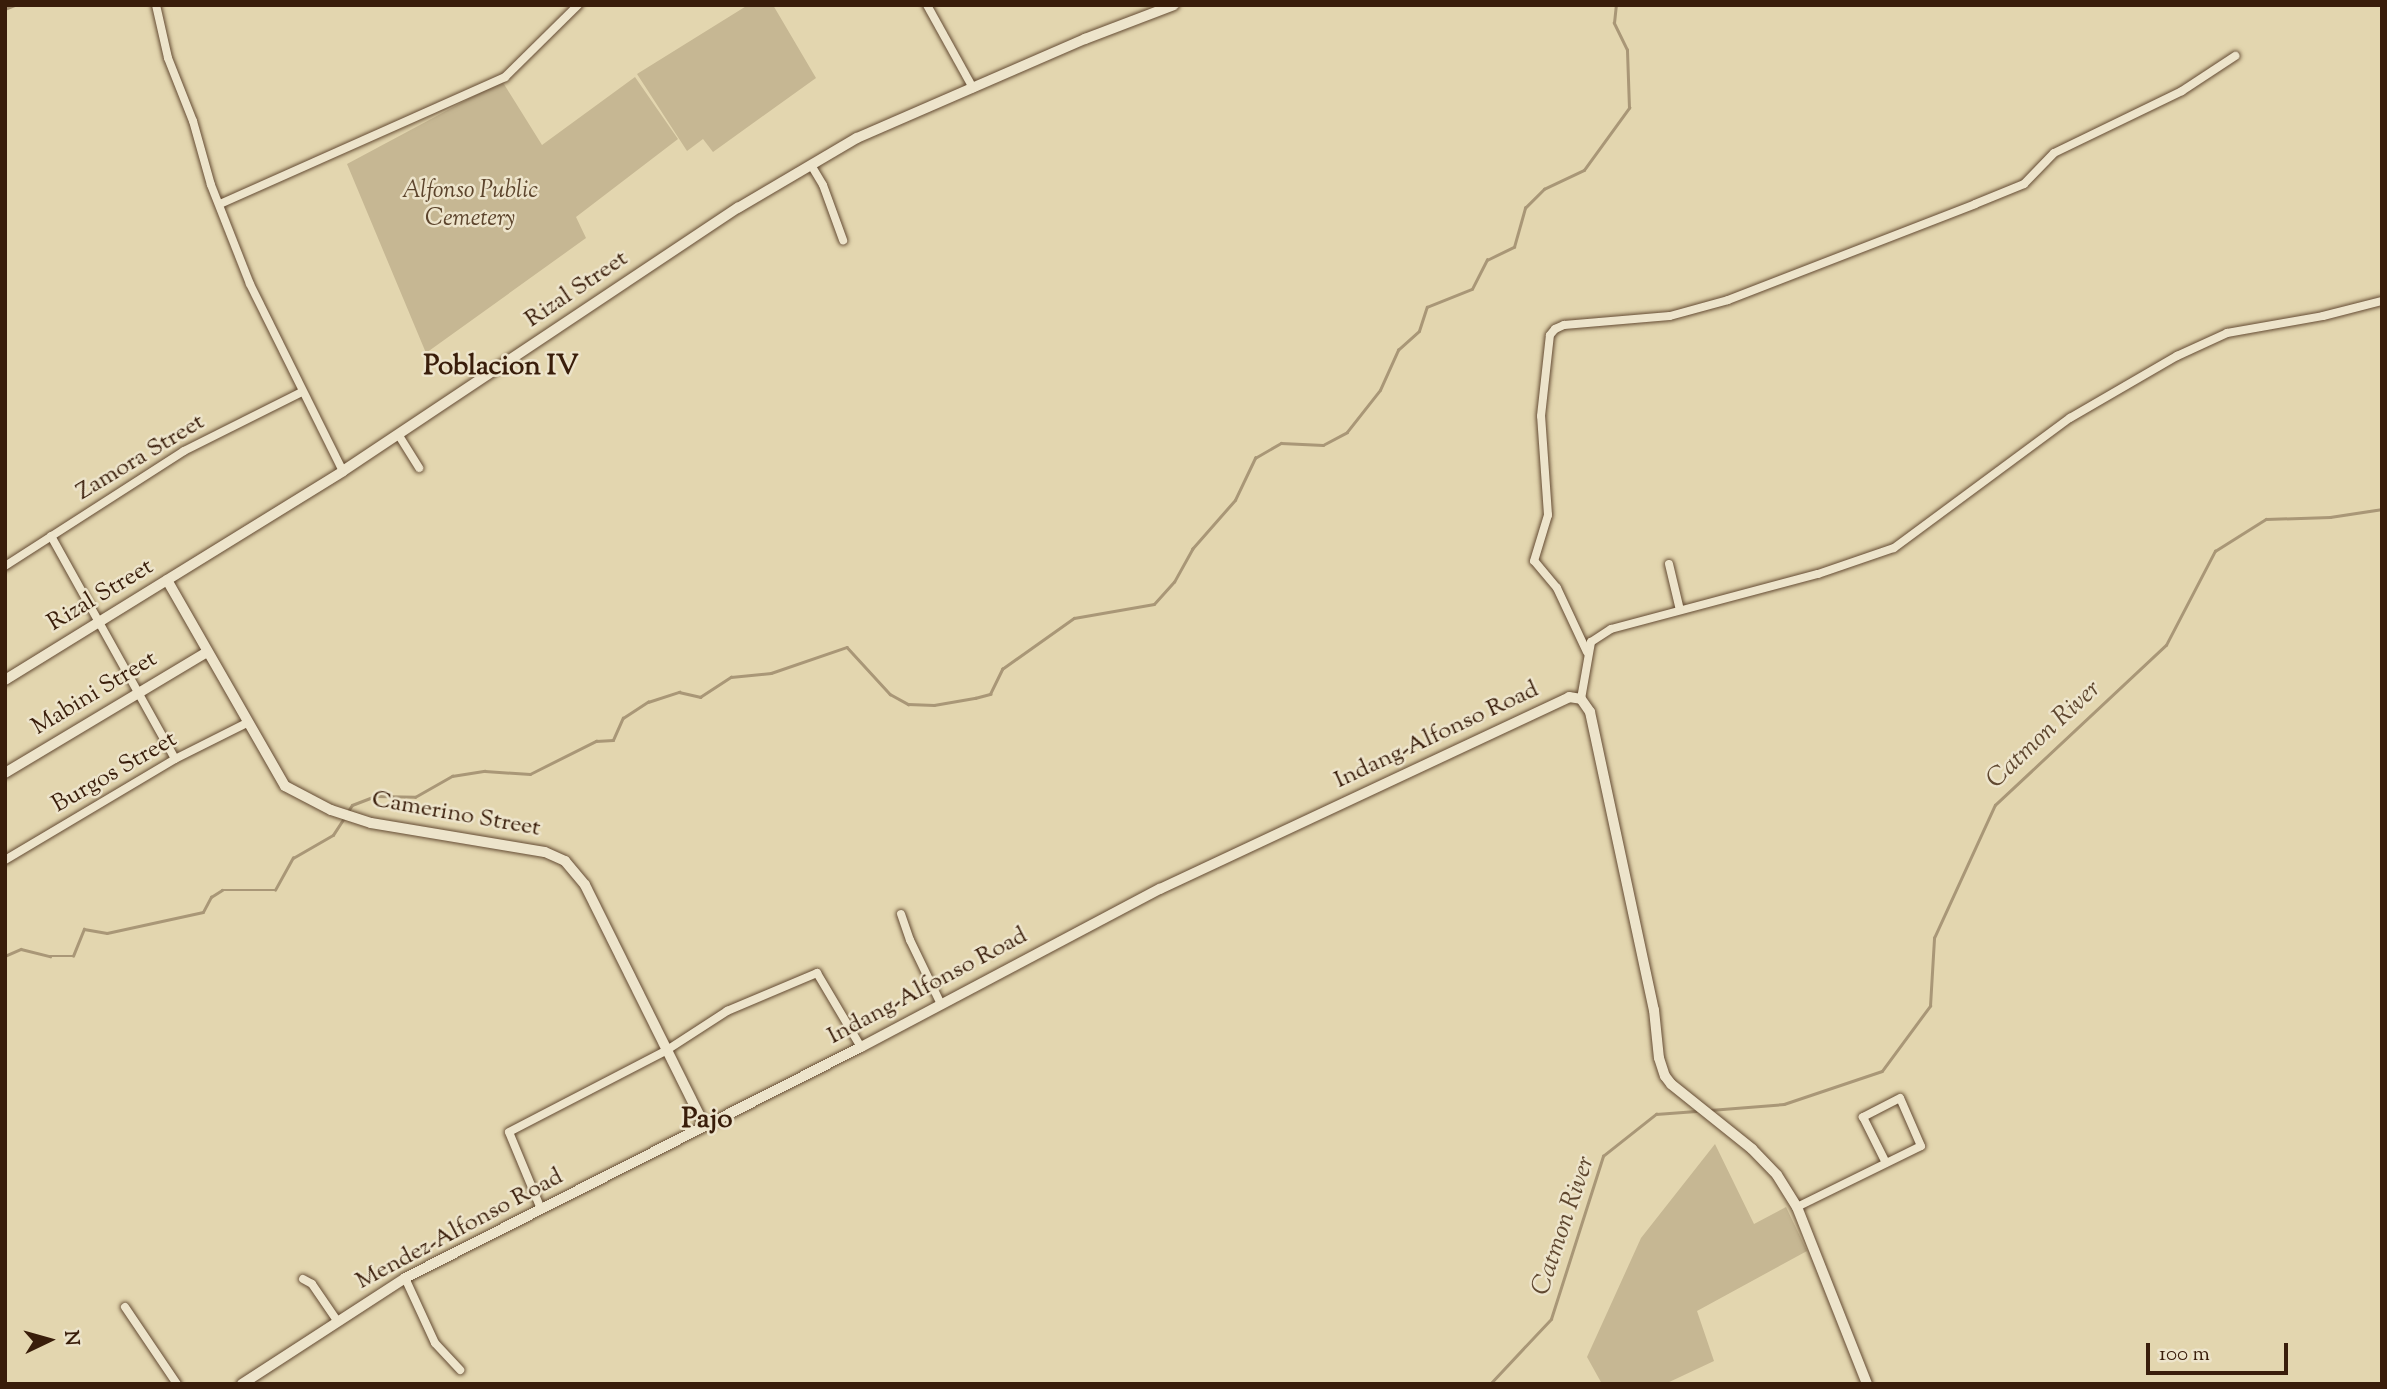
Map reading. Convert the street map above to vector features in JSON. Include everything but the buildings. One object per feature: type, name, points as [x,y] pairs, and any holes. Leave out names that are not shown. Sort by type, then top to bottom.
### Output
[{"type":"main road","name":"Rizal Street","points":[[5,680],[342,471],[668,253],[857,138],[1085,39],[1174,5]]},
{"type":"main road","name":"Camerino Street","points":[[167,580],[285,786],[331,810],[371,823],[545,852],[565,861],[585,885],[704,1125]]},
{"type":"main road","name":"Mabini Street","points":[[5,773],[206,652]]},
{"type":"main road","name":"Indang-Alfonso Road","points":[[704,1125],[861,1047],[1172,884],[1512,721],[1569,697],[1581,699]]},
{"type":"main road","points":[[1581,699],[1590,712],[1609,792],[1656,1022],[1659,1058],[1671,1084],[1752,1149],[1777,1175],[1797,1207],[1867,1384]]},
{"type":"main road","name":"Mendez-Alfonso Road","points":[[242,1384],[259,1380],[338,1322],[405,1278],[704,1125]]},
{"type":"street","points":[[156,5],[168,58],[250,284],[342,471]]},
{"type":"street","points":[[220,204],[506,77],[578,5]]},
{"type":"street","points":[[941,5],[930,9],[973,88]]},
{"type":"street","points":[[1587,652],[1557,588],[1534,561],[1546,531],[1548,515],[1541,416],[1550,335],[1555,329],[1564,325],[1670,316],[1728,300],[1975,204],[2024,184],[2054,153],[2182,91],[2235,56]]},
{"type":"street","points":[[811,165],[823,185],[843,240]]},
{"type":"street","points":[[1581,699],[1587,652],[1591,642],[1611,629],[1818,574],[1894,548],[2070,418],[2166,362],[2227,333],[2323,316],[2382,301]]},
{"type":"street","name":"Zamora Street","points":[[5,566],[184,451],[302,392]]},
{"type":"street","points":[[398,434],[419,468]]},
{"type":"street","points":[[51,536],[175,759]]},
{"type":"street","points":[[1669,564],[1681,610]]},
{"type":"street","name":"Burgos Street","points":[[5,860],[175,759],[247,723]]},
{"type":"street","points":[[901,914],[910,940],[941,1004]]},
{"type":"street","points":[[541,1209],[509,1132],[667,1050],[727,1011],[817,972],[861,1047]]},
{"type":"street","points":[[1797,1207],[1921,1146],[1899,1098],[1863,1117],[1885,1163]]},
{"type":"street","points":[[405,1278],[435,1343],[460,1370]]},
{"type":"street","points":[[303,1279],[312,1284],[338,1322]]},
{"type":"street","points":[[125,1307],[177,1384]]},
{"type":"green space","points":[[748,5],[773,5],[816,78],[713,152],[703,139],[687,151],[637,74]]},
{"type":"green space","name":"Alfonso Public Cemetery","points":[[635,77],[678,139],[576,217],[586,238],[426,353],[347,164],[502,81],[542,145]]},
{"type":"green space","points":[[1715,1144],[1754,1224],[1786,1207],[1807,1251],[1697,1311],[1714,1361],[1665,1384],[1602,1384],[1587,1357],[1641,1238]]},
{"type":"waterway","points":[[5,9],[15,5]]},
{"type":"waterway","points":[[347,813],[352,805],[376,796],[415,797],[452,776],[485,771],[530,774],[596,741],[613,740],[623,718],[648,702],[679,692],[700,697],[731,677],[771,673],[847,647],[890,694],[908,704],[934,705],[975,698],[990,694],[1002,669],[1074,618],[1154,604],[1174,582],[1192,549],[1235,500],[1255,458],[1281,443],[1323,445],[1347,432],[1380,390],[1398,350],[1419,331],[1427,307],[1472,289],[1487,260],[1514,247],[1525,208],[1544,189],[1584,170],[1629,108],[1627,50],[1614,23],[1616,5]]},
{"type":"waterway","name":"Catmon River","points":[[1710,1110],[1784,1104],[1882,1071],[1930,1006],[1934,938],[1995,805],[2166,645],[2215,551],[2266,519],[2330,517],[2382,509]]},
{"type":"waterway","points":[[5,956],[21,949],[50,956],[73,956],[84,929],[107,933],[203,912],[211,897],[222,890],[275,890],[293,858],[333,835],[344,818]]},
{"type":"waterway","name":"Catmon River","points":[[1490,1384],[1551,1319],[1603,1156],[1656,1114],[1696,1111]]},
{"type":"district","name":"Poblacion IV","points":[[501,367]]},
{"type":"district","name":"Pajo","points":[[707,1120]]}]
